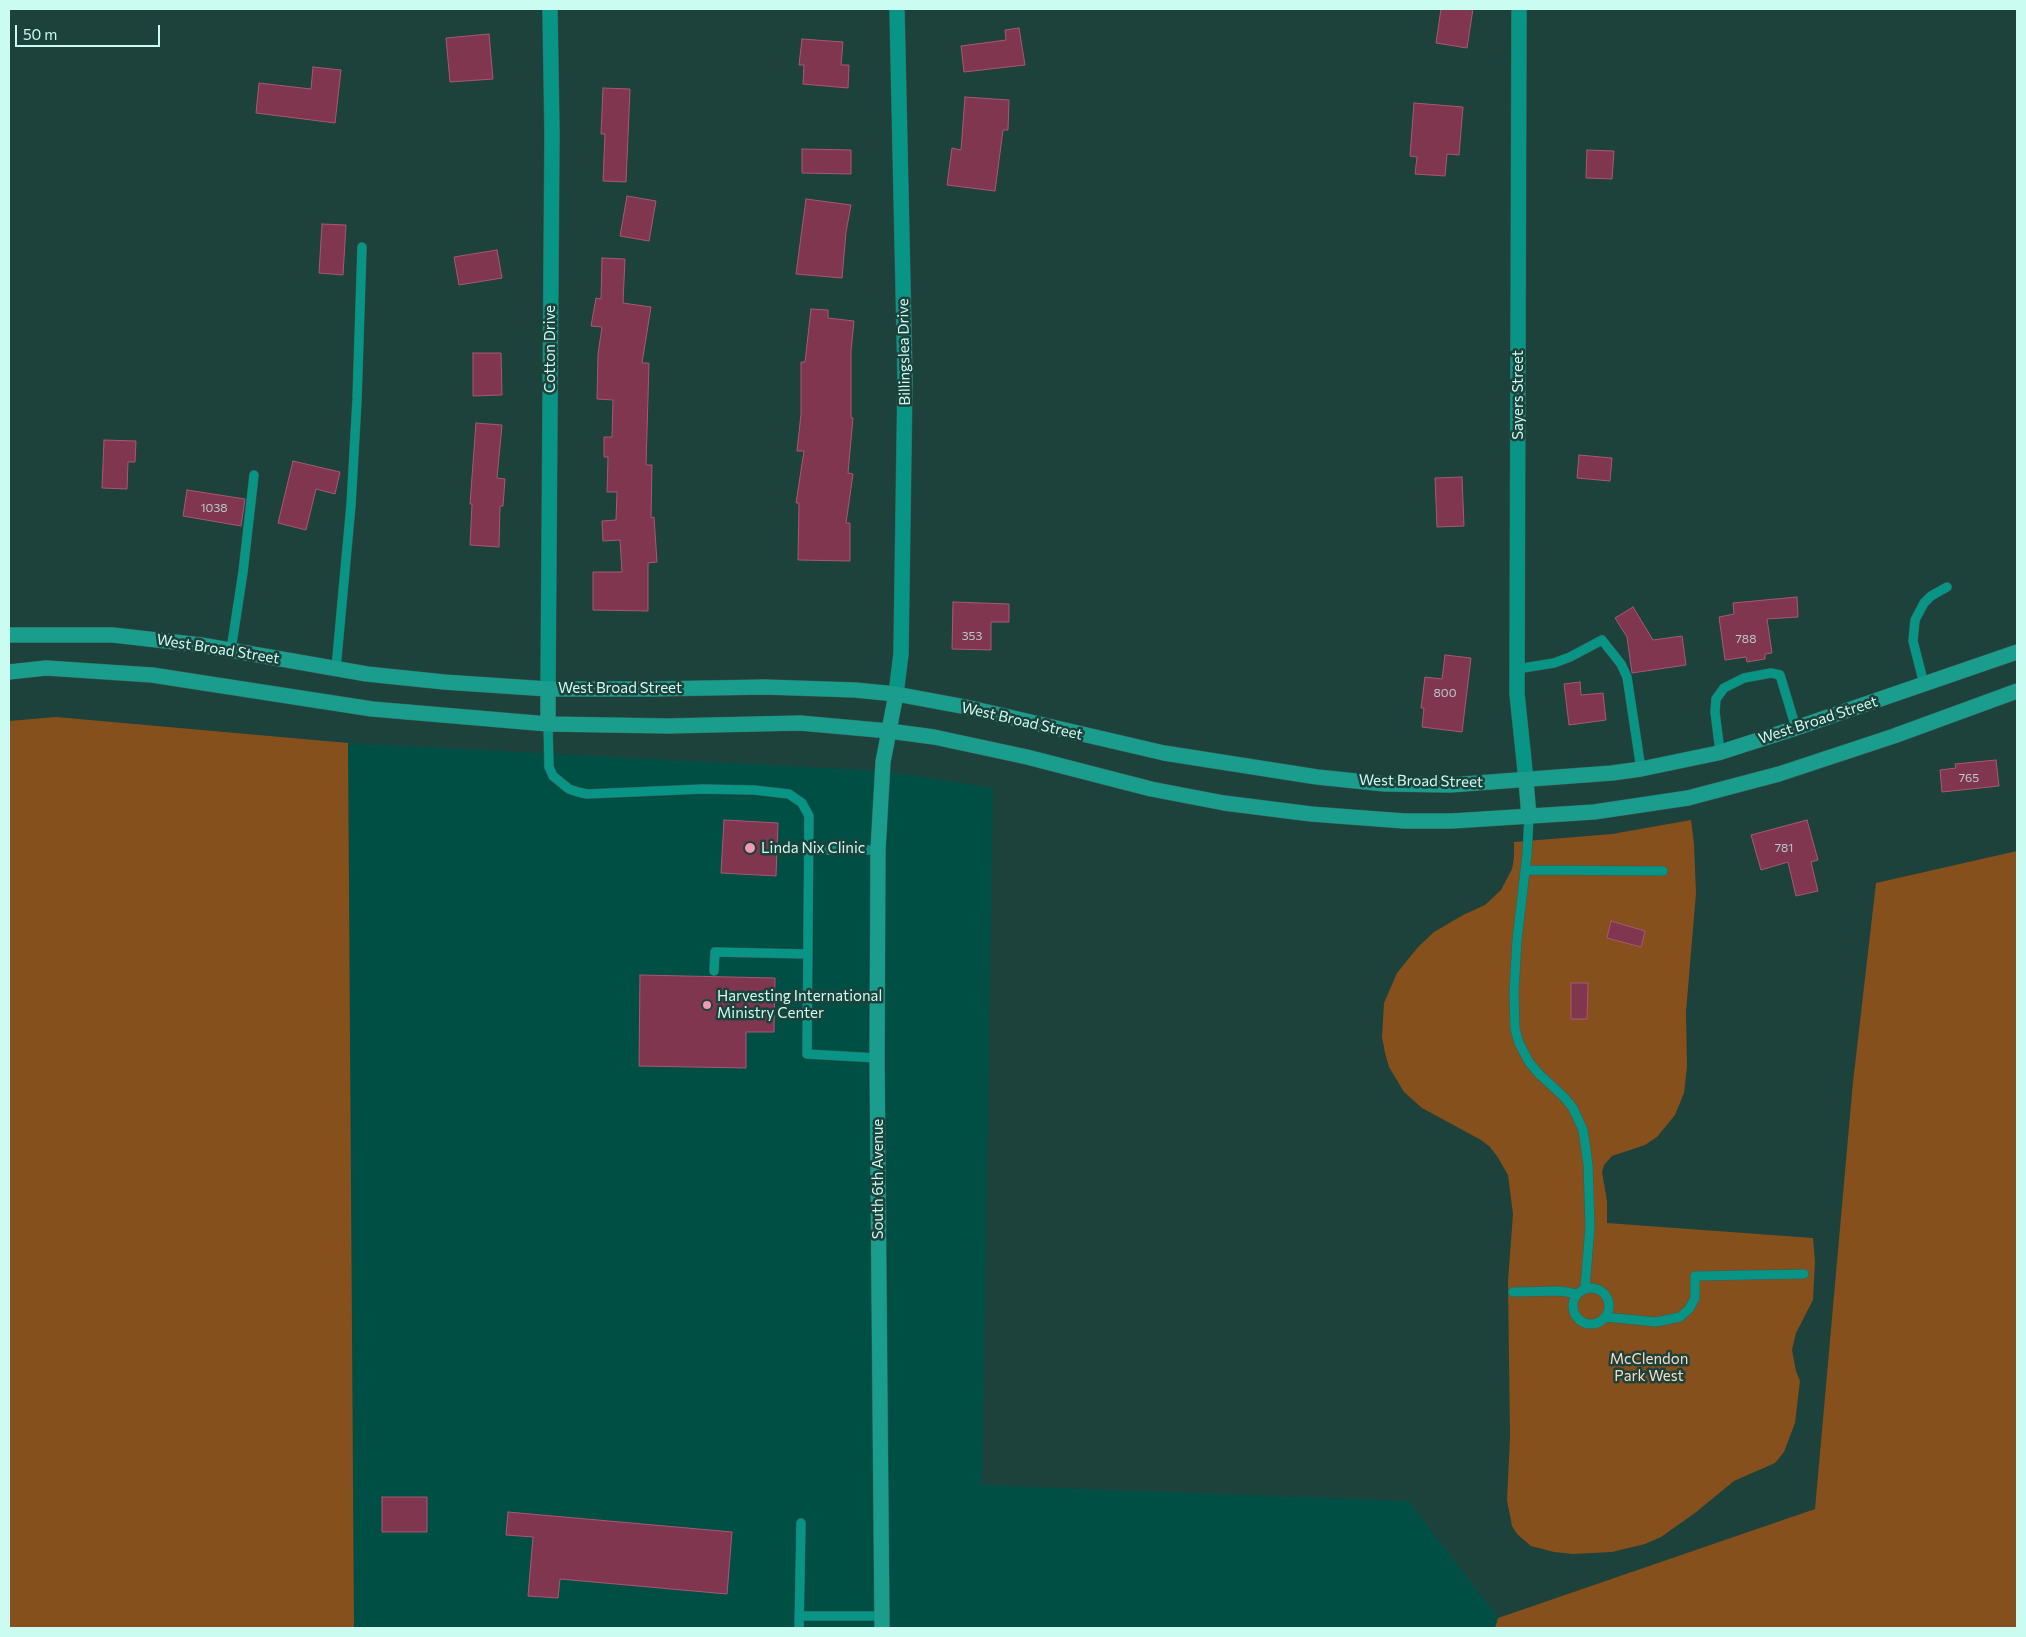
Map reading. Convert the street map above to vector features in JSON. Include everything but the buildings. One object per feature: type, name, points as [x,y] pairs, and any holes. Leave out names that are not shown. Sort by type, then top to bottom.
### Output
[{"type":"main road","name":"West Broad Street","points":[[12,635],[112,635],[231,650],[366,674],[444,682],[548,689],[813,687],[896,694],[1030,721],[1164,753],[1317,777],[1394,784],[1450,785],[1641,769],[1720,752],[1796,728],[2017,652]]},
{"type":"main road","points":[[12,672],[46,668],[152,675],[372,708],[548,724],[668,726],[800,723],[889,731],[934,737],[1000,751],[1151,789],[1234,804],[1375,820],[1452,821],[1529,817],[1652,805],[1703,794],[1779,774],[1894,736],[2017,691]]},
{"type":"main road","points":[[548,689],[548,724]]},
{"type":"main road","name":"South 6th Avenue","points":[[882,1622],[877,1058],[878,850],[883,762],[896,694]]},
{"type":"main road","points":[[1526,780],[1529,817]]},
{"type":"street","name":"Cotton Drive","points":[[548,689],[552,133],[550,9]]},
{"type":"street","name":"Billingslea Drive","points":[[896,694],[901,654],[905,378],[897,9]]},
{"type":"street","name":"Sayers Street","points":[[1519,9],[1517,670],[1518,714],[1526,780]]},
{"type":"lane","points":[[336,668],[351,505],[357,400],[362,247]]},
{"type":"lane","points":[[231,650],[244,572],[254,475]]},
{"type":"lane","points":[[1924,684],[1913,641],[1915,620],[1924,603],[1938,591],[1947,587]]},
{"type":"lane","points":[[1517,670],[1554,663],[1570,657],[1602,640],[1621,664],[1628,677],[1641,769]]},
{"type":"lane","points":[[1720,752],[1714,712],[1716,699],[1724,688],[1744,678],[1771,672],[1780,675],[1796,728]]},
{"type":"lane","points":[[548,724],[549,767],[553,776],[569,789],[587,794],[728,789],[789,794],[802,803],[809,816],[807,1054],[877,1058]]},
{"type":"lane","points":[[1529,817],[1526,870],[1517,940],[1514,992],[1515,1028],[1519,1043],[1529,1062],[1573,1108],[1584,1130],[1588,1164],[1590,1226],[1585,1288]]},
{"type":"lane","points":[[809,850],[878,850]]},
{"type":"lane","points":[[1526,870],[1663,871]]},
{"type":"lane","points":[[714,971],[715,952],[808,954]]},
{"type":"lane","points":[[1605,1317],[1656,1322],[1680,1317],[1689,1309],[1695,1298],[1695,1276],[1804,1274]]},
{"type":"lane","points":[[1593,1287],[1600,1290],[1609,1300],[1610,1308],[1605,1317],[1596,1324],[1589,1324],[1577,1318],[1572,1304],[1577,1294],[1585,1288],[1593,1287]]},
{"type":"lane","points":[[1512,1292],[1561,1291],[1577,1294]]},
{"type":"lane","points":[[799,1628],[801,1523]]},
{"type":"lane","points":[[799,1616],[882,1622]]},
{"type":"shaded area","points":[[348,743],[862,770],[905,774],[993,788],[982,1485],[1409,1501],[1498,1618],[1495,1628],[354,1628]]},
{"type":"green space","points":[[56,717],[348,743],[354,1628],[9,1628],[9,721]]},
{"type":"green space","name":"McClendon Park West","points":[[1691,820],[1696,893],[1686,1012],[1687,1067],[1684,1093],[1675,1115],[1657,1137],[1645,1145],[1612,1156],[1604,1165],[1602,1172],[1607,1201],[1607,1223],[1813,1238],[1815,1261],[1813,1300],[1796,1333],[1792,1350],[1800,1381],[1795,1423],[1784,1452],[1775,1463],[1734,1481],[1695,1513],[1661,1537],[1645,1544],[1612,1552],[1573,1554],[1554,1552],[1531,1546],[1517,1534],[1512,1526],[1507,1500],[1510,1437],[1508,1281],[1513,1214],[1508,1175],[1490,1147],[1481,1140],[1422,1108],[1404,1092],[1389,1067],[1385,1053],[1382,1037],[1384,1003],[1397,973],[1418,947],[1434,932],[1485,905],[1501,890],[1512,869],[1514,842],[1612,834]]},
{"type":"green space","points":[[2017,851],[2017,1628],[1495,1628],[1498,1618],[1815,1509],[1853,1082],[1876,883]]},
{"type":"place","name":"Linda Nix Clinic","points":[[750,848]]},
{"type":"place","name":"Harvesting International Ministry Center","points":[[707,1005]]}]
